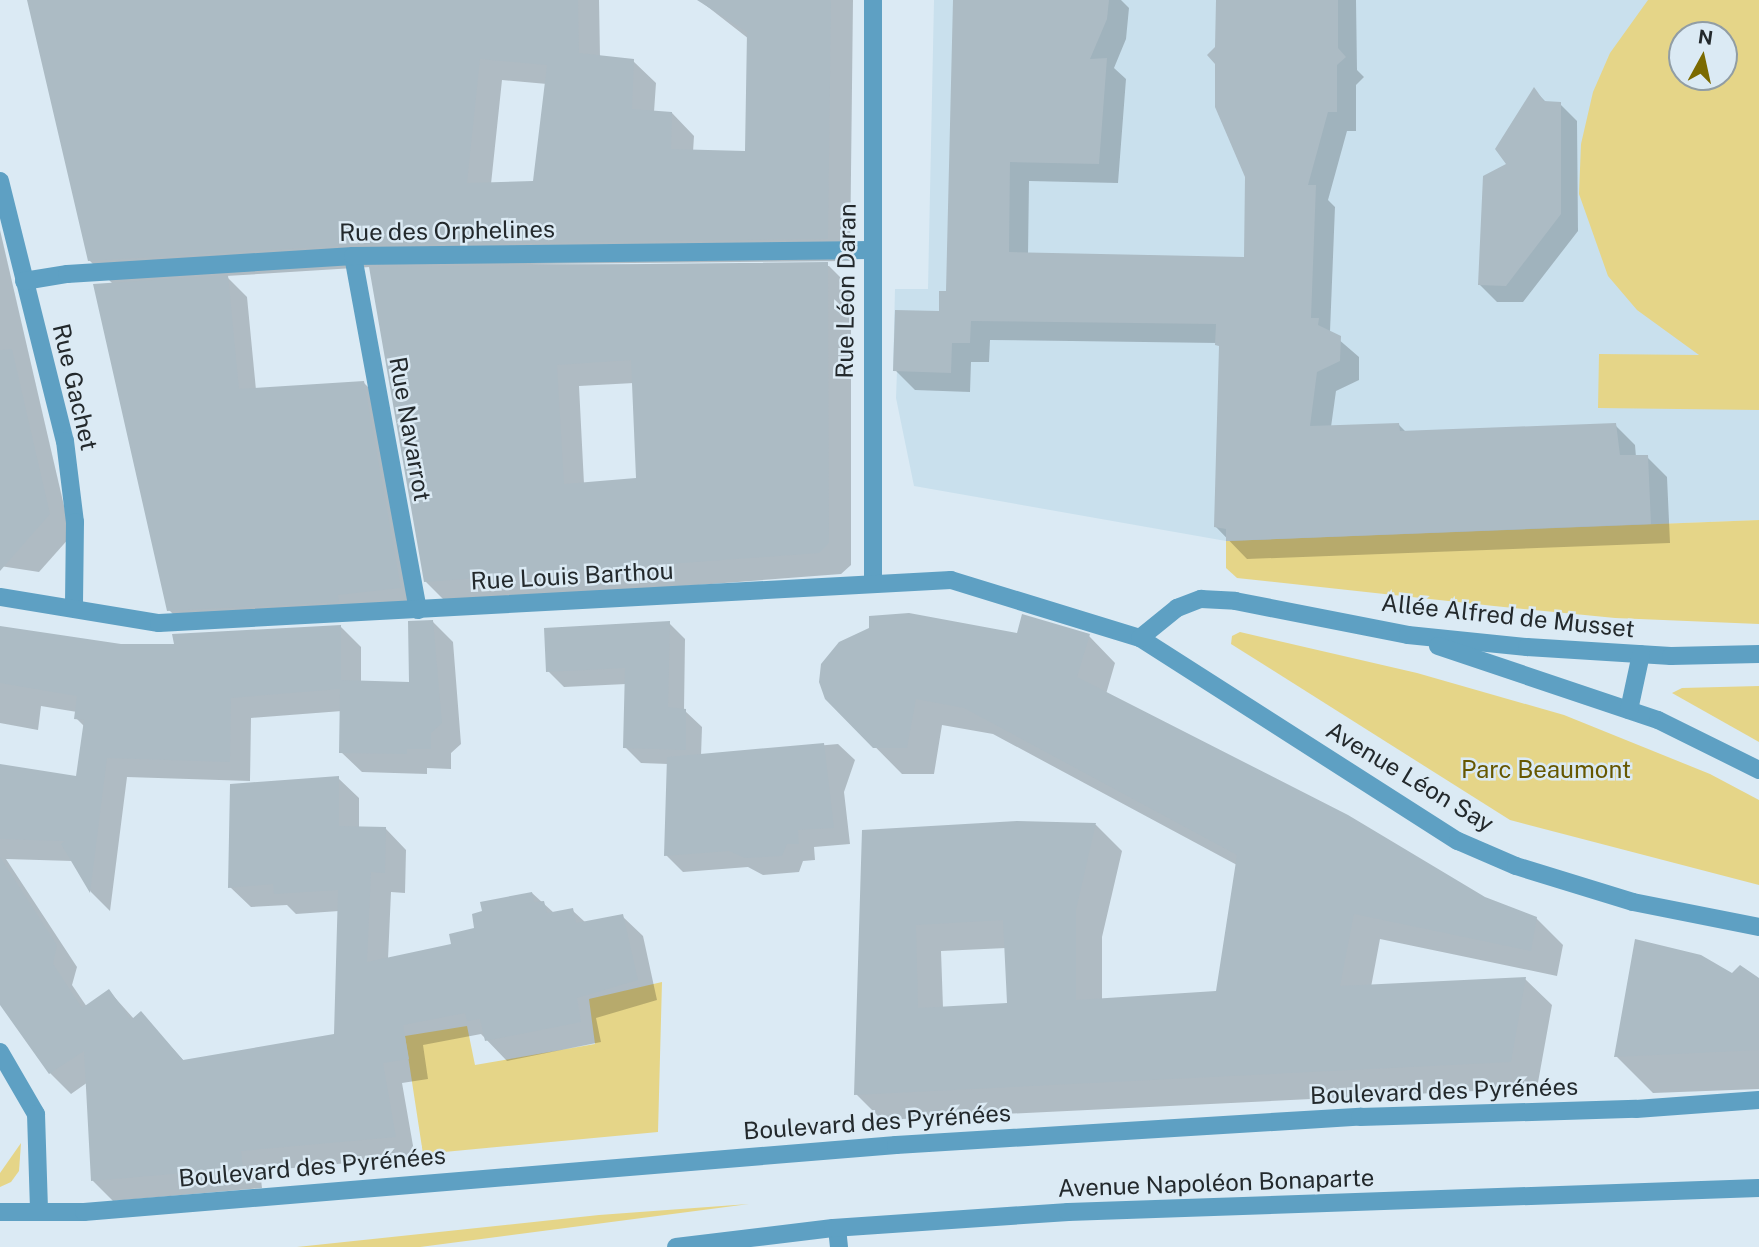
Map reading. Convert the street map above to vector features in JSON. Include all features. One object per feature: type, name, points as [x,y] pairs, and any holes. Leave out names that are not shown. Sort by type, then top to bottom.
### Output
[{"type":"street","name":"Rue Léon Daran","points":[[873,0],[873,583]]},
{"type":"street","name":"Rue Gachet","points":[[0,181],[65,441],[75,522],[74,608]]},
{"type":"street","name":"Rue des Orphelines","points":[[24,281],[67,274],[353,256],[871,250]]},
{"type":"street","name":"Rue Navarrot","points":[[353,256],[418,610]]},
{"type":"street","name":"Rue Louis Barthou","points":[[0,597],[159,623],[951,580],[1140,638]]},
{"type":"street","name":"Allée Alfred de Musset","points":[[1140,638],[1177,608],[1201,599],[1235,601],[1408,635],[1641,654],[1759,654]]},
{"type":"street","points":[[1408,635],[1629,710],[1759,769]]},
{"type":"street","name":"Avenue Léon Say","points":[[1140,638],[1458,841],[1577,887],[1759,927]]},
{"type":"street","points":[[1629,710],[1641,654]]},
{"type":"street","points":[[0,1052],[36,1114],[39,1211]]},
{"type":"street","name":"Boulevard des Pyrénées","points":[[0,1212],[84,1212],[800,1151],[1360,1117],[1611,1110],[1759,1100]]},
{"type":"street","name":"Avenue Napoléon Bonaparte","points":[[676,1247],[837,1228],[1068,1212],[1759,1188]]},
{"type":"street","points":[[837,1228],[839,1247]]},
{"type":"shaded area","points":[[934,0],[1759,0],[1759,520],[1226,541],[914,486],[896,398],[897,371],[893,371],[895,289],[928,289]]},
{"type":"green space","points":[[1648,0],[1759,0],[1759,410],[1598,408],[1599,354],[1699,355],[1637,310],[1608,276],[1579,194],[1581,144],[1593,92],[1610,53]]},
{"type":"green space","points":[[1759,520],[1759,624],[1615,618],[1494,606],[1237,578],[1226,568],[1226,541]]},
{"type":"green space","name":"Parc Beaumont","points":[[1240,632],[1417,673],[1564,715],[1710,774],[1759,800],[1759,885],[1510,820],[1231,644],[1232,636]]},
{"type":"green space","points":[[1759,686],[1759,742],[1672,693],[1682,688]]},
{"type":"green space","points":[[662,982],[658,1132],[423,1154],[405,1036],[467,1026],[475,1065],[595,1044],[589,999]]},
{"type":"green space","points":[[21,1143],[19,1171],[11,1182],[0,1187],[0,1173]]},
{"type":"green space","points":[[749,1204],[420,1247],[297,1247],[599,1215]]},
{"type":"building","points":[[27,0],[578,0],[579,53],[634,59],[632,109],[672,112],[671,149],[745,151],[747,32],[697,0],[831,0],[828,239],[353,245],[88,261]],"holes":[[[480,59],[547,65],[533,181],[467,183]]]},
{"type":"building","points":[[953,0],[1109,0],[1107,19],[1090,59],[1107,58],[1099,164],[1010,162],[1009,252],[1244,257],[1245,177],[1215,107],[1215,64],[1207,55],[1215,47],[1216,0],[1338,0],[1338,48],[1346,57],[1337,65],[1337,112],[1328,112],[1308,185],[1316,185],[1311,318],[1319,318],[1318,325],[1341,336],[1340,361],[1317,372],[1310,426],[1399,423],[1400,431],[1616,423],[1620,455],[1648,455],[1651,524],[1226,541],[1226,529],[1214,527],[1219,346],[1215,345],[1216,324],[971,321],[970,343],[952,343],[951,373],[893,371],[895,310],[939,311],[939,291],[946,291]]},
{"type":"building","points":[[1534,87],[1544,101],[1561,102],[1561,214],[1506,286],[1478,285],[1483,176],[1506,164],[1495,149]]},
{"type":"building","points":[[828,262],[829,543],[819,553],[424,582],[369,267]],"holes":[[[631,360],[636,478],[564,484],[557,365]]]},
{"type":"building","points":[[228,275],[239,389],[364,381],[401,588],[338,595],[339,602],[167,611],[93,284]]},
{"type":"building","points":[[12,349],[50,514],[0,571],[0,350]]},
{"type":"building","points":[[909,613],[1017,633],[1022,614],[1090,634],[1077,677],[1348,815],[1485,897],[1537,917],[1531,951],[1354,914],[1340,986],[1526,977],[1511,1062],[854,1095],[862,830],[1017,821],[1096,823],[1076,910],[1076,1000],[1216,991],[1237,855],[964,708],[916,699],[907,748],[873,748],[825,699],[819,682],[821,664],[839,642],[869,628],[869,616]],"holes":[[[1003,920],[1007,1003],[918,1008],[916,925]]]},
{"type":"building","points":[[433,620],[442,723],[431,733],[431,749],[407,749],[407,754],[339,753],[340,689],[231,698],[230,762],[107,758],[90,893],[61,844],[65,841],[0,839],[0,764],[76,776],[84,720],[74,719],[77,696],[0,683],[0,626],[121,644],[174,644],[172,634],[341,625],[341,680],[409,682],[408,621]]},
{"type":"building","points":[[670,621],[668,707],[686,709],[686,750],[623,748],[625,668],[546,672],[544,628]]},
{"type":"building","points":[[824,743],[834,828],[798,830],[799,844],[787,844],[782,856],[745,858],[729,851],[664,856],[667,757]]},
{"type":"building","points":[[339,776],[339,826],[386,827],[385,873],[371,872],[367,962],[451,944],[449,934],[474,928],[472,914],[482,911],[480,902],[532,892],[534,902],[544,901],[547,913],[573,908],[576,923],[623,914],[638,980],[577,998],[581,1022],[485,1041],[480,1019],[467,1021],[465,1013],[403,1025],[409,1059],[383,1063],[396,1137],[241,1151],[243,1168],[91,1181],[84,1051],[49,1074],[0,1005],[0,857],[57,945],[53,964],[82,1008],[109,989],[131,1020],[141,1011],[183,1060],[334,1034],[338,890],[274,894],[273,884],[228,888],[230,784]]},
{"type":"building","points":[[1635,939],[1701,955],[1732,973],[1740,965],[1759,978],[1759,1050],[1614,1057]]}]
